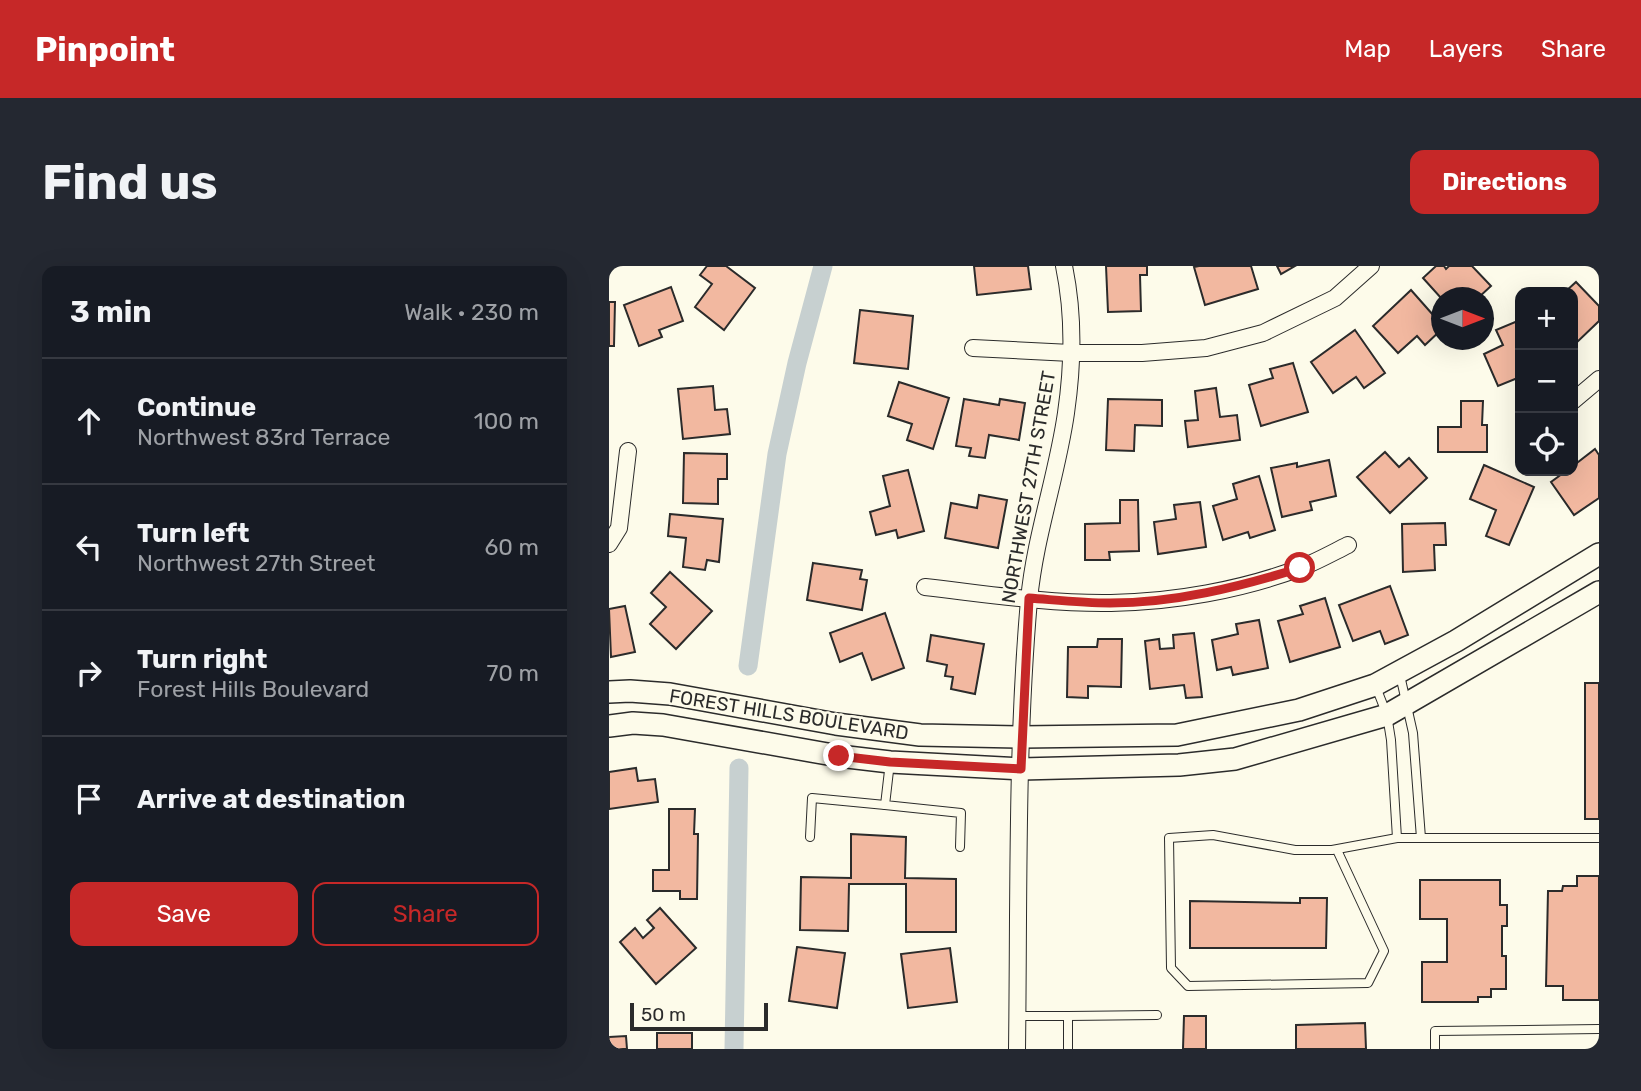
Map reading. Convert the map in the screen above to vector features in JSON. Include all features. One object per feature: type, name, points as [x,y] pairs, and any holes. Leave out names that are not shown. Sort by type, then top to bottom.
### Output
[{"type":"street","name":"NORTHWEST 27TH STREET","points":[[1017,1049],[1021,769],[1029,598],[1039,531],[1066,414],[1071,353],[1069,286],[1065,266]]},
{"type":"street","points":[[973,348],[1142,353],[1206,348],[1263,333],[1335,298],[1371,266]]},
{"type":"street","points":[[1578,397],[1599,379]]},
{"type":"street","points":[[609,544],[619,528],[628,451]]},
{"type":"street","points":[[925,587],[1111,603],[1183,597],[1243,585],[1300,568],[1348,545]]},
{"type":"street","name":"FOREST HILLS BOULEVARD","points":[[609,692],[670,694],[836,724],[920,735],[1177,735],[1299,710],[1375,685],[1599,554]]},
{"type":"street","name":"FOREST HILLS BOULEVARD","points":[[609,726],[633,723],[663,725],[839,756],[890,762],[1021,769],[1179,765],[1235,760],[1387,715],[1599,592]]},
{"type":"street","points":[[733,738],[741,706]]},
{"type":"lane","points":[[1399,672],[1413,733],[1421,838]]},
{"type":"lane","points":[[1375,685],[1387,715],[1396,788],[1397,838]]},
{"type":"lane","points":[[885,805],[890,762]]},
{"type":"lane","points":[[810,837],[812,799],[961,813],[960,846]]},
{"type":"lane","points":[[1337,850],[1384,951],[1368,983],[1188,986],[1171,968],[1170,838],[1213,835],[1295,850],[1337,850],[1397,838],[1599,838]]},
{"type":"lane","points":[[1017,1016],[1157,1015]]},
{"type":"lane","points":[[1068,1016],[1068,1049]]},
{"type":"lane","points":[[1435,1049],[1435,1031],[1599,1029]]},
{"type":"building","points":[[707,266],[726,266],[755,288],[724,330],[695,307],[712,284],[700,275]]},
{"type":"building","points":[[974,266],[1028,266],[1031,289],[977,295]]},
{"type":"building","points":[[1106,266],[1147,266],[1147,275],[1140,275],[1141,311],[1108,312]]},
{"type":"building","points":[[1251,266],[1258,289],[1205,305],[1194,267]]},
{"type":"building","points":[[1277,266],[1295,266],[1281,274]]},
{"type":"building","points":[[1436,266],[1444,266],[1446,269],[1449,266],[1472,266],[1491,286],[1431,287],[1423,278]]},
{"type":"building","points":[[1576,282],[1599,306],[1599,321],[1578,341],[1578,287],[1570,287]]},
{"type":"building","points":[[671,287],[683,321],[659,330],[662,337],[639,346],[624,305]]},
{"type":"building","points":[[1411,290],[1431,313],[1431,339],[1425,345],[1417,336],[1398,353],[1373,326]]},
{"type":"building","points":[[609,302],[615,302],[614,346],[609,346]]},
{"type":"building","points":[[860,310],[913,316],[908,369],[854,363]]},
{"type":"building","points":[[1515,322],[1515,379],[1498,386],[1484,354],[1503,345],[1496,330]]},
{"type":"building","points":[[1355,330],[1385,373],[1364,388],[1356,377],[1333,393],[1311,362]]},
{"type":"building","points":[[1293,363],[1308,412],[1261,426],[1249,385],[1273,378],[1270,369]]},
{"type":"building","points":[[899,382],[949,398],[933,449],[907,440],[912,424],[888,416]]},
{"type":"building","points":[[713,386],[715,410],[727,409],[730,434],[683,439],[678,389]]},
{"type":"building","points":[[1216,388],[1220,417],[1237,415],[1240,440],[1188,447],[1185,421],[1198,420],[1195,391]]},
{"type":"building","points":[[964,399],[999,405],[1000,399],[1025,403],[1019,440],[989,435],[985,458],[969,456],[971,448],[956,446]]},
{"type":"building","points":[[1108,399],[1162,400],[1162,426],[1135,425],[1134,451],[1106,450]]},
{"type":"building","points":[[1461,401],[1483,401],[1482,425],[1487,425],[1487,452],[1438,452],[1438,427],[1461,427]]},
{"type":"building","points":[[1595,449],[1599,455],[1599,498],[1574,515],[1551,482],[1559,476],[1578,476],[1578,462]]},
{"type":"building","points":[[1385,452],[1399,467],[1409,458],[1427,478],[1390,513],[1357,477]]},
{"type":"building","points":[[684,453],[727,454],[727,479],[718,479],[718,504],[683,503]]},
{"type":"building","points":[[1329,460],[1336,496],[1310,502],[1312,510],[1282,517],[1271,468],[1297,463],[1297,467]]},
{"type":"building","points":[[1484,465],[1534,487],[1509,545],[1486,536],[1496,510],[1470,499]]},
{"type":"building","points":[[908,470],[924,531],[898,538],[896,530],[876,535],[870,512],[890,506],[883,476]]},
{"type":"building","points":[[1259,476],[1275,530],[1250,538],[1248,532],[1223,540],[1213,506],[1237,499],[1233,484]]},
{"type":"building","points":[[979,495],[1007,500],[998,548],[945,538],[951,503],[977,508]]},
{"type":"building","points":[[1120,500],[1138,500],[1139,551],[1109,552],[1110,560],[1085,560],[1085,524],[1120,523]]},
{"type":"building","points":[[1200,502],[1206,547],[1158,554],[1154,522],[1176,519],[1174,505]]},
{"type":"building","points":[[670,514],[723,519],[719,562],[707,560],[705,570],[683,567],[686,538],[668,536]]},
{"type":"building","points":[[1445,523],[1446,545],[1434,545],[1435,570],[1403,572],[1402,524]]},
{"type":"building","points":[[813,563],[862,570],[860,579],[867,580],[862,610],[807,600]]},
{"type":"building","points":[[670,572],[712,611],[676,649],[650,624],[666,607],[651,593]]},
{"type":"building","points":[[1390,586],[1408,635],[1385,644],[1380,631],[1353,641],[1339,605]]},
{"type":"building","points":[[1325,598],[1340,647],[1290,662],[1278,621],[1303,614],[1300,606]]},
{"type":"building","points":[[625,606],[635,652],[611,657],[609,609]]},
{"type":"building","points":[[885,613],[904,668],[872,680],[862,653],[840,662],[830,633]]},
{"type":"building","points":[[1259,620],[1268,668],[1233,675],[1231,667],[1217,670],[1212,640],[1238,634],[1236,624]]},
{"type":"building","points":[[1194,633],[1202,697],[1186,698],[1184,685],[1150,689],[1145,641],[1159,639],[1160,649],[1174,648],[1173,635]]},
{"type":"building","points":[[931,635],[984,644],[975,694],[951,689],[953,677],[945,676],[947,665],[927,661]]},
{"type":"building","points":[[1098,639],[1122,639],[1121,687],[1088,686],[1088,698],[1067,697],[1068,647],[1097,647]]},
{"type":"building","points":[[1585,683],[1599,683],[1599,819],[1585,819]]},
{"type":"building","points":[[636,768],[638,781],[655,779],[658,802],[609,809],[609,772]]},
{"type":"building","points":[[669,809],[695,809],[694,834],[698,834],[697,899],[680,899],[680,891],[653,891],[653,870],[669,870]]},
{"type":"building","points":[[851,834],[906,837],[905,878],[956,879],[956,932],[906,932],[906,884],[849,884],[848,931],[800,930],[801,877],[851,878]]},
{"type":"building","points":[[1577,876],[1599,876],[1599,1000],[1563,1000],[1563,986],[1546,986],[1548,891],[1562,891],[1563,886],[1577,886]]},
{"type":"building","points":[[1420,880],[1500,880],[1500,905],[1507,905],[1507,926],[1502,926],[1506,989],[1491,989],[1491,997],[1478,997],[1478,1002],[1422,1002],[1422,962],[1447,962],[1447,919],[1420,919]]},
{"type":"building","points":[[1300,898],[1327,898],[1326,948],[1190,948],[1190,901],[1300,903]]},
{"type":"building","points":[[660,908],[696,948],[656,984],[620,942],[635,928],[643,938],[654,928],[647,920]]},
{"type":"building","points":[[797,947],[845,953],[837,1008],[789,1001]]},
{"type":"building","points":[[950,948],[957,1002],[908,1008],[901,954]]},
{"type":"building","points":[[1184,1016],[1206,1016],[1206,1049],[1183,1049]]},
{"type":"building","points":[[1365,1023],[1366,1049],[1296,1049],[1296,1025]]},
{"type":"building","points":[[657,1033],[692,1033],[692,1049],[657,1049]]},
{"type":"building","points":[[626,1036],[627,1049],[609,1049],[609,1037]]},
{"type":"waterway","points":[[748,666],[777,454],[797,363],[823,266]]},
{"type":"waterway","points":[[734,1049],[739,768]]},
{"type":"route","points":[[839,756],[890,762],[1021,769],[1029,598],[1111,603],[1183,597],[1243,585],[1300,568]]}]
